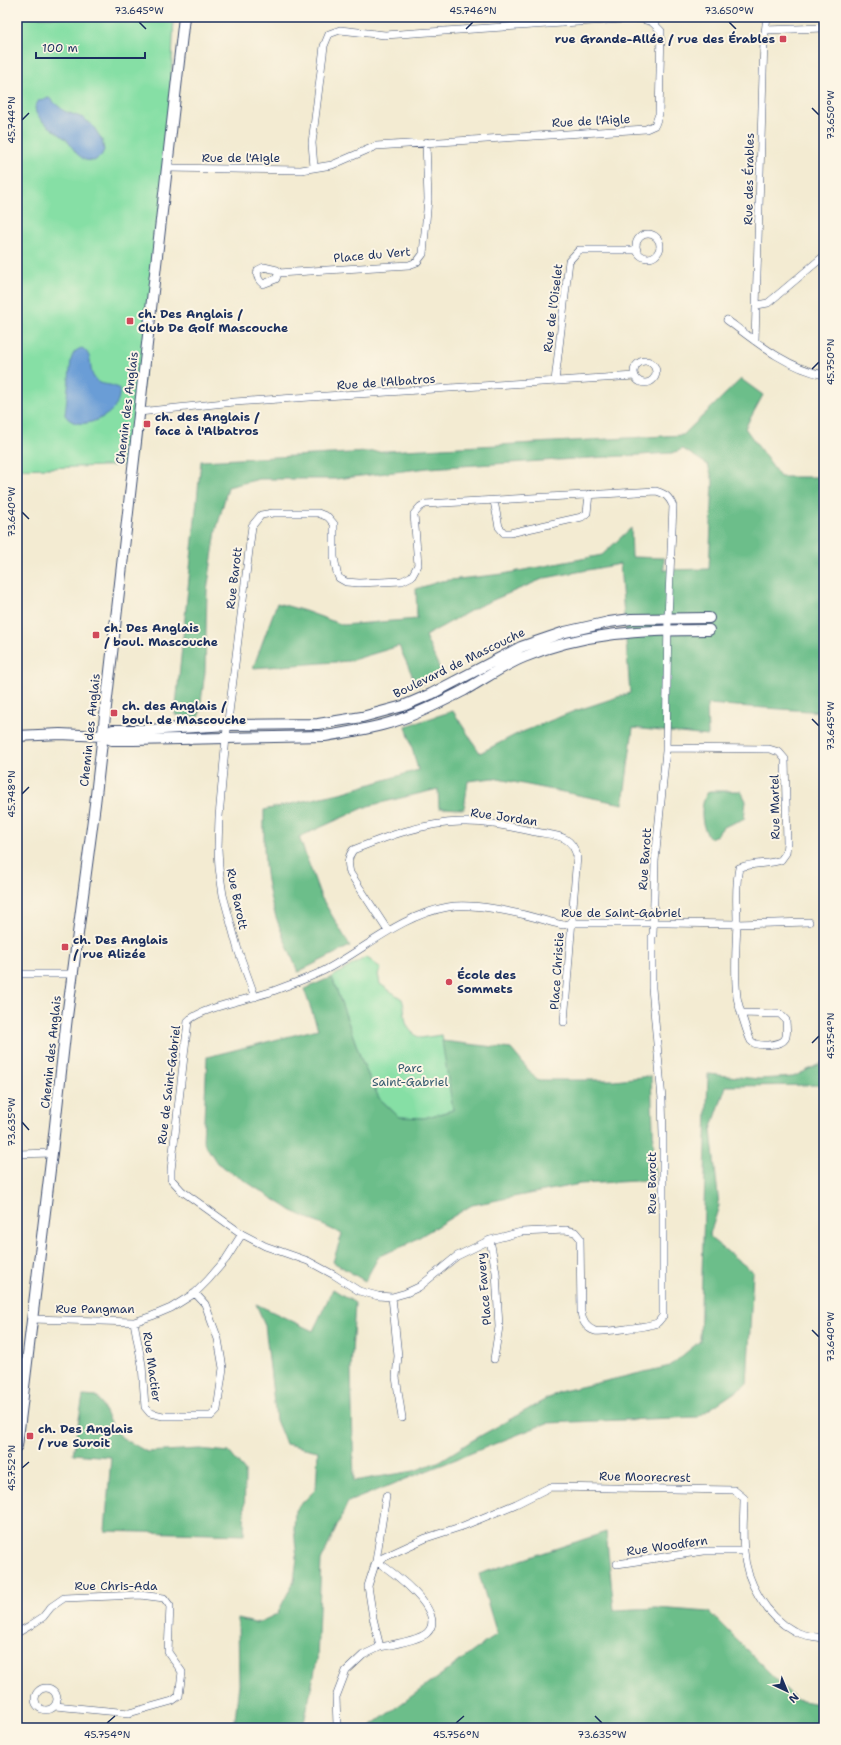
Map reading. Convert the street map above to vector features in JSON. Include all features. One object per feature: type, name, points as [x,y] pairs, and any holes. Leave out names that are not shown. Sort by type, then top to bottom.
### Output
[{"type":"street","name":"Chemin des Anglais","points":[[17,1442],[67,1017],[95,804],[184,17]]},
{"type":"street","name":"Rue des Érables","points":[[755,342],[765,30],[767,17]]},
{"type":"street","name":"Rue de l'Aigle","points":[[168,168],[301,170],[332,165],[376,146],[646,129],[655,125],[659,114],[661,31],[652,22],[638,18],[542,20],[385,35],[340,30],[328,34],[324,46],[312,143],[314,167]]},
{"type":"street","points":[[765,30],[824,28]]},
{"type":"street","name":"Place du Vert","points":[[278,273],[409,265],[417,262],[423,254],[428,199],[426,142]]},
{"type":"street","name":"Rue de l'Oiselet","points":[[555,381],[570,260],[579,250],[637,250]]},
{"type":"street","points":[[757,305],[768,303],[824,256]]},
{"type":"street","points":[[727,320],[770,353],[800,367],[824,375]]},
{"type":"street","name":"Rue de l'Albatros","points":[[139,412],[234,402],[635,376]]},
{"type":"street","name":"Rue Barott","points":[[255,997],[238,950],[223,895],[219,868],[219,817],[226,737],[252,526],[261,515],[273,513],[318,513],[328,517],[334,524],[334,557],[336,573],[339,578],[346,582],[359,583],[402,581],[412,576],[418,565],[414,514],[420,506],[425,504],[656,491],[669,497],[672,506],[668,618],[666,748],[655,861],[652,988],[662,1099],[663,1316],[658,1323],[645,1327],[631,1328]]},
{"type":"street","points":[[494,501],[498,527],[504,533],[510,533],[582,518],[587,513],[589,494]]},
{"type":"street","name":"Boulevard de Mascouche","points":[[102,736],[112,730],[147,730],[228,725],[318,724],[375,714],[403,706],[429,695],[484,664],[534,642],[581,628],[632,619],[709,618]]},
{"type":"street","name":"Boulevard de Mascouche","points":[[17,736],[60,734],[102,736],[112,740],[325,736],[382,725],[435,704],[523,657],[570,642],[602,635],[668,630],[708,630]]},
{"type":"street","name":"Rue Martel","points":[[666,748],[769,749],[779,752],[785,759],[787,803],[786,853],[781,860],[777,862],[748,864],[739,868],[736,880],[737,998],[741,1013],[751,1040],[755,1044],[780,1043],[786,1037],[786,1020],[780,1014],[741,1013]]},
{"type":"street","name":"Rue Jordan","points":[[388,931],[350,873],[348,863],[349,855],[353,850],[395,834],[430,825],[462,822],[497,824],[566,838],[574,847],[577,856],[571,922]]},
{"type":"street","name":"Rue de Saint-Gabriel","points":[[631,1328],[596,1332],[591,1330],[582,1321],[580,1238],[575,1232],[566,1230],[521,1232],[490,1240],[457,1256],[418,1287],[406,1293],[392,1296],[378,1296],[359,1291],[308,1261],[265,1246],[242,1234],[182,1191],[171,1179],[188,1020],[194,1015],[208,1010],[255,997],[307,978],[327,968],[388,931],[424,914],[447,907],[460,905],[492,909],[544,920],[558,925],[564,925],[571,922],[737,924],[809,922]]},
{"type":"street","name":"Place Christie","points":[[564,1022],[571,922]]},
{"type":"street","points":[[17,974],[73,974]]},
{"type":"street","points":[[17,1154],[52,1153]]},
{"type":"street","name":"Rue Pangman","points":[[32,1319],[134,1322],[171,1308],[195,1293],[208,1280],[226,1259],[242,1234]]},
{"type":"street","name":"Place Favery","points":[[490,1240],[496,1272],[499,1327],[494,1359]]},
{"type":"street","name":"Rue Mactier","points":[[134,1322],[142,1365],[145,1407],[150,1413],[163,1416],[210,1416],[217,1410],[223,1368],[218,1339],[205,1304],[195,1293]]},
{"type":"street","points":[[392,1296],[398,1349],[396,1377],[402,1418]]},
{"type":"street","name":"Rue Moorecrest","points":[[376,1561],[426,1538],[463,1526],[516,1504],[550,1487],[734,1490],[744,1498],[744,1551],[748,1572],[758,1595],[781,1622],[795,1631],[809,1637],[824,1638]]},
{"type":"street","points":[[380,1647],[373,1618],[368,1586],[376,1561],[386,1496]]},
{"type":"street","name":"Rue Woodfern","points":[[617,1564],[704,1551],[744,1551]]},
{"type":"street","points":[[337,1725],[336,1697],[346,1671],[363,1655],[380,1647],[404,1642],[427,1633],[431,1627],[431,1618],[421,1598],[394,1572],[376,1561]]},
{"type":"street","name":"Rue Chris-Ada","points":[[17,1633],[43,1617],[51,1607],[64,1598],[140,1595],[164,1598],[170,1606],[168,1652],[182,1672],[179,1696],[172,1702],[129,1713],[55,1706]]},
{"type":"green space","points":[[17,17],[174,17],[167,168],[133,465],[17,469]]},
{"type":"green space","points":[[741,379],[763,395],[745,428],[780,477],[824,477],[824,712],[707,704],[708,736],[633,728],[623,804],[493,778],[468,781],[464,809],[439,808],[438,789],[368,806],[299,837],[321,897],[350,946],[298,972],[281,930],[270,897],[266,877],[264,810],[344,792],[418,770],[406,726],[453,711],[480,753],[515,735],[572,712],[630,693],[620,564],[545,578],[479,606],[425,636],[442,674],[417,686],[399,646],[349,661],[253,668],[277,603],[305,611],[343,625],[417,619],[416,589],[441,581],[503,574],[602,555],[631,528],[632,557],[664,558],[664,570],[709,569],[713,481],[708,465],[683,449],[672,453],[428,468],[336,479],[259,479],[228,487],[216,531],[207,591],[205,672],[199,717],[175,715],[201,461],[683,435]]},
{"type":"green space","points":[[709,791],[741,791],[746,801],[744,819],[723,827],[717,835],[710,838],[704,828],[702,814],[704,801]]},
{"type":"green space","name":"Parc Saint-Gabriel","points":[[366,957],[381,968],[378,974],[380,984],[402,999],[407,1025],[410,1030],[420,1038],[442,1035],[453,1110],[424,1118],[399,1117],[379,1098],[363,1064],[332,977]]},
{"type":"green space","points":[[332,977],[363,1064],[379,1098],[399,1117],[424,1118],[453,1110],[442,1041],[511,1049],[537,1080],[614,1080],[651,1076],[655,1180],[580,1184],[472,1205],[406,1245],[379,1256],[365,1281],[333,1262],[342,1234],[292,1211],[217,1163],[203,1141],[207,1057],[318,1029],[304,989]]},
{"type":"green space","points":[[824,1062],[824,1085],[726,1086],[711,1130],[719,1206],[709,1237],[753,1272],[747,1384],[698,1417],[547,1423],[348,1502],[321,1561],[317,1660],[303,1728],[234,1728],[239,1684],[238,1619],[255,1623],[277,1614],[294,1581],[297,1558],[294,1530],[295,1510],[316,1489],[318,1451],[286,1444],[276,1420],[265,1325],[256,1304],[313,1331],[333,1289],[355,1303],[351,1370],[354,1481],[414,1471],[440,1461],[473,1440],[559,1392],[670,1366],[700,1341],[708,1074],[759,1079],[793,1077]]},
{"type":"green space","points":[[83,1396],[98,1397],[112,1427],[121,1437],[147,1452],[200,1449],[229,1452],[245,1471],[244,1535],[105,1531],[111,1457],[73,1454]]},
{"type":"green space","points":[[606,1532],[614,1610],[657,1608],[709,1612],[797,1700],[824,1705],[824,1728],[368,1728],[497,1634],[479,1574]]},
{"type":"water","points":[[49,98],[64,111],[83,118],[93,126],[102,140],[104,150],[101,156],[94,161],[85,160],[77,154],[67,140],[42,121],[36,113],[35,107],[39,100]]},
{"type":"water","points":[[82,348],[86,351],[90,359],[91,371],[95,379],[100,383],[114,386],[120,390],[114,408],[104,417],[90,422],[76,423],[65,415],[71,360],[75,352]]},
{"type":"place","name":"rue Grande-Allée / rue des Érables","points":[[783,39]]},
{"type":"place","name":"ch. Des Anglais / Club De Golf Mascouche","points":[[130,321]]},
{"type":"place","name":"ch. des Anglais / face à l'Albatros","points":[[147,424]]},
{"type":"place","name":"ch. Des Anglais / boul. Mascouche","points":[[96,635]]},
{"type":"place","name":"ch. des Anglais / boul. de Mascouche","points":[[114,713]]},
{"type":"place","name":"ch. Des Anglais / rue Alizée","points":[[65,947]]},
{"type":"place","name":"École des Sommets","points":[[449,982]]},
{"type":"place","name":"ch. Des Anglais / rue Suroit","points":[[30,1436]]}]
